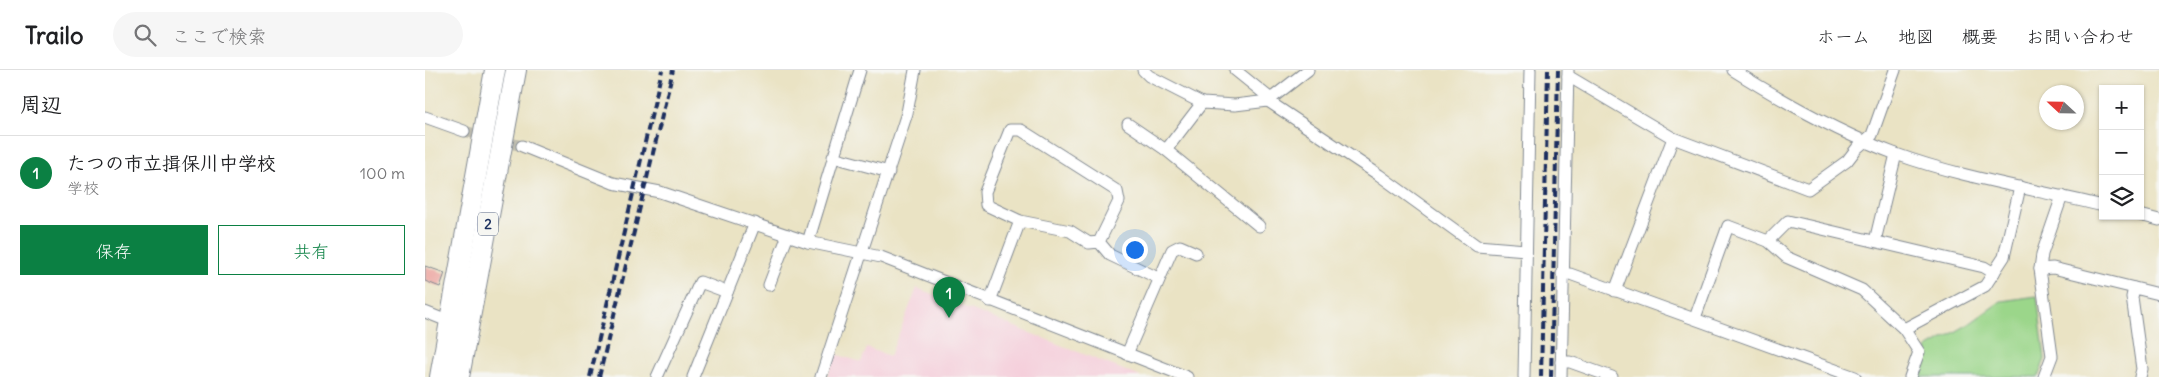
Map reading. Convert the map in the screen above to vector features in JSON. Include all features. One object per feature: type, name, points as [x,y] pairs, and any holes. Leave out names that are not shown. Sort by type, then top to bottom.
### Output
[{"type":"highway","name":"2","points":[[439,377],[495,70]]},
{"type":"highway","name":"2","points":[[459,377],[516,70]]},
{"type":"street","points":[[808,242],[860,70]]},
{"type":"street","points":[[821,377],[889,172],[907,113],[915,70]]},
{"type":"street","points":[[1143,70],[1149,76],[1203,103],[1235,105],[1269,100],[1308,70]]},
{"type":"street","points":[[1235,70],[1269,100],[1379,175],[1477,246],[1526,250]]},
{"type":"street","points":[[1524,377],[1530,70]]},
{"type":"street","points":[[1733,70],[1774,95],[1865,141],[1896,154],[1959,173],[2099,205]]},
{"type":"street","points":[[1568,73],[1673,138],[1807,189],[1847,162],[1872,135],[1895,70]]},
{"type":"street","points":[[1561,377],[1568,73]]},
{"type":"street","points":[[1166,150],[1203,103]]},
{"type":"street","points":[[425,117],[464,131]]},
{"type":"street","points":[[1128,124],[1166,150],[1259,226]]},
{"type":"street","points":[[1010,130],[1021,130],[1117,191],[1119,201],[1099,242],[1089,244],[1070,232],[1020,221],[986,205],[985,192],[1010,130]]},
{"type":"street","points":[[1615,292],[1673,138]]},
{"type":"street","points":[[522,146],[613,182],[660,192],[808,242],[863,252],[1187,377]]},
{"type":"street","points":[[1875,241],[1896,154]]},
{"type":"street","points":[[833,157],[889,172]]},
{"type":"street","points":[[1904,329],[1985,286],[2004,257],[2020,187]]},
{"type":"street","points":[[2044,377],[2052,356],[2040,269],[2042,254],[2062,196]]},
{"type":"street","points":[[2144,216],[2159,220]]},
{"type":"street","points":[[1767,241],[1788,220],[1984,267],[1994,273]]},
{"type":"street","points":[[990,301],[1020,221]]},
{"type":"street","points":[[693,377],[755,223]]},
{"type":"street","points":[[1695,318],[1728,226],[1767,241],[1786,257],[1862,290],[1904,329],[1919,352],[1910,377]]},
{"type":"street","points":[[769,285],[788,235]]},
{"type":"street","points":[[1099,242],[1110,255],[1159,278]]},
{"type":"street","points":[[1127,354],[1172,250],[1180,246],[1196,253]]},
{"type":"street","points":[[2040,269],[2053,268],[2159,294]]},
{"type":"street","points":[[1562,274],[1570,274],[1615,292],[1695,318],[1855,377]]},
{"type":"street","points":[[657,377],[700,282],[727,292]]},
{"type":"street","points":[[2134,288],[2132,297],[2143,369],[2139,377]]},
{"type":"street","points":[[425,312],[449,322]]},
{"type":"street","points":[[1561,362],[1570,362],[1612,377]]},
{"type":"shaded area","points":[[917,288],[1141,377],[827,377],[835,354],[861,362],[867,348],[890,356]]},
{"type":"green space","points":[[2037,296],[2045,359],[2038,377],[1917,377],[1927,348],[1969,324],[2001,301]]},
{"type":"building","points":[[425,266],[445,273],[440,287],[425,281]]},
{"type":"tunnel","points":[[464,131],[522,146]]},
{"type":"railway","points":[[590,377],[662,70]]},
{"type":"railway","points":[[599,377],[673,70]]},
{"type":"railway","points":[[1541,377],[1548,70]]},
{"type":"railway","points":[[1551,377],[1558,70]]},
{"type":"place","name":"たつの市立揖保川中学校","points":[[949,318]]}]
